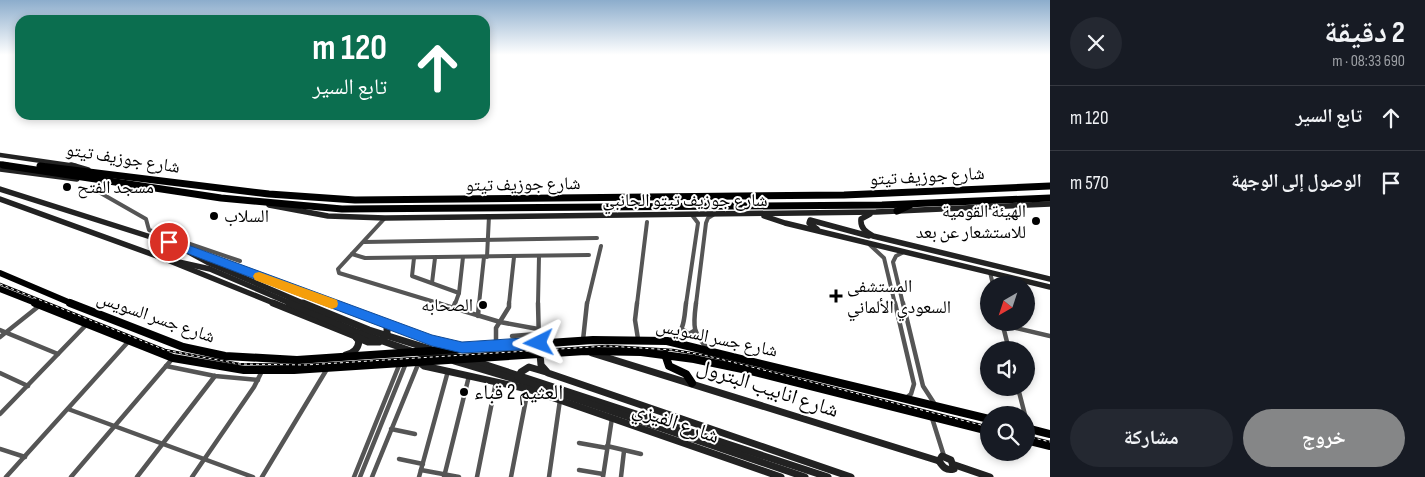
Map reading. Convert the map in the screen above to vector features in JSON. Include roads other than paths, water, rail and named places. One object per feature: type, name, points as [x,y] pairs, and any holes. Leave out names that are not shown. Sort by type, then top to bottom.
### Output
[{"type":"highway","points":[[0,162],[89,171]]},
{"type":"highway","points":[[0,162],[81,178]]},
{"type":"highway","name":"شارع جوزيف تيتو","points":[[89,171],[268,194],[354,200],[844,195],[1050,186]]},
{"type":"highway","name":"شارع جوزيف تيتو","points":[[81,178],[262,203],[342,209],[1050,202]]},
{"type":"highway","points":[[896,211],[914,204]]},
{"type":"main road","name":"شارع جوزيف تيتو","points":[[0,155],[74,166],[89,171]]},
{"type":"main road","name":"شارع جوزيف تيتو","points":[[0,169],[60,178],[81,178]]},
{"type":"main road","points":[[0,189],[172,242],[387,325],[432,340],[462,347]]},
{"type":"main road","points":[[0,200],[165,259],[210,270],[355,331],[401,348],[540,384],[828,477]]},
{"type":"main road","name":"شارع جوزيف تيتو الجانبي","points":[[262,203],[328,216],[385,218],[876,212],[1050,202]]},
{"type":"main road","points":[[876,212],[863,217],[861,224],[869,234],[878,238]]},
{"type":"main road","points":[[760,214],[785,223],[1050,288]]},
{"type":"main road","points":[[819,230],[811,224],[810,220],[1050,279]]},
{"type":"main road","points":[[172,242],[206,262],[355,331],[372,342],[379,342],[387,335],[389,329],[387,325]]},
{"type":"main road","name":"شارع جسر السويس","points":[[0,273],[117,322],[183,347],[210,354],[241,358],[296,360],[583,340],[638,339],[667,341],[980,417]]},
{"type":"main road","name":"شارع جسر السويس","points":[[0,289],[172,358],[225,368],[262,371],[327,369],[612,350],[665,354],[714,362],[980,429]]},
{"type":"main road","points":[[107,333],[115,330],[117,322]]},
{"type":"main road","points":[[124,340],[122,333],[130,327]]},
{"type":"main road","points":[[345,356],[353,353],[358,347],[355,331]]},
{"type":"main road","name":"شارع انابيب البترول","points":[[585,351],[942,459]]},
{"type":"main road","points":[[540,354],[540,362],[548,373]]},
{"type":"main road","points":[[665,354],[668,367],[687,375],[692,383]]},
{"type":"main road","points":[[294,370],[298,365],[296,360]]},
{"type":"main road","name":"شارع الفيزي","points":[[419,362],[424,366],[528,389],[781,477]]},
{"type":"main road","points":[[528,389],[519,382],[518,377],[523,370],[532,367],[851,477]]},
{"type":"main road","points":[[540,384],[805,477]]},
{"type":"main road","points":[[1035,429],[1050,434]]},
{"type":"main road","points":[[1035,442],[1050,446]]},
{"type":"main road","points":[[942,459],[951,459],[952,471],[990,477]]},
{"type":"street","points":[[103,182],[97,189],[98,192],[146,219],[149,230],[172,242],[240,261]]},
{"type":"street","points":[[692,214],[698,223],[706,225]]},
{"type":"street","points":[[709,350],[694,331],[706,225],[708,218],[713,214]]},
{"type":"street","points":[[478,316],[488,240],[489,216]]},
{"type":"street","points":[[385,218],[338,269],[339,273],[478,316],[538,332]]},
{"type":"street","points":[[638,339],[635,320],[646,222]]},
{"type":"street","points":[[667,341],[677,336],[682,329],[698,223]]},
{"type":"street","points":[[364,242],[597,238]]},
{"type":"street","points":[[864,241],[877,250],[884,258],[914,384],[913,390],[905,399]]},
{"type":"street","points":[[583,340],[583,322],[601,246]]},
{"type":"street","points":[[909,252],[898,254],[892,262],[922,386],[926,394],[938,406]]},
{"type":"street","points":[[352,254],[365,258],[588,256]]},
{"type":"street","points":[[539,256],[539,343]]},
{"type":"street","points":[[453,308],[459,293],[463,257]]},
{"type":"street","points":[[496,346],[496,331],[509,306],[514,257]]},
{"type":"street","points":[[414,258],[412,276],[459,293]]},
{"type":"street","points":[[432,283],[435,258]]},
{"type":"street","points":[[990,272],[991,276]]},
{"type":"street","points":[[0,337],[39,305]]},
{"type":"street","points":[[0,414],[86,325]]},
{"type":"street","points":[[682,329],[689,334],[694,331]]},
{"type":"street","points":[[0,330],[58,354]]},
{"type":"street","points":[[1030,331],[1050,336]]},
{"type":"street","points":[[512,336],[538,332]]},
{"type":"street","points":[[6,477],[68,409],[124,340]]},
{"type":"street","points":[[71,477],[172,358]]},
{"type":"street","points":[[372,477],[419,362]]},
{"type":"street","points":[[360,477],[403,363]]},
{"type":"street","points":[[166,366],[215,376],[258,380]]},
{"type":"street","points":[[262,477],[327,369]]},
{"type":"street","points":[[192,477],[258,380],[262,371]]},
{"type":"street","points":[[419,477],[448,371]]},
{"type":"street","points":[[0,373],[28,386]]},
{"type":"street","points":[[137,477],[215,376]]},
{"type":"street","points":[[444,476],[469,376]]},
{"type":"street","points":[[354,477],[397,378]]},
{"type":"street","points":[[477,477],[496,382]]},
{"type":"street","points":[[511,477],[528,389]]},
{"type":"street","points":[[913,390],[926,394]]},
{"type":"street","points":[[549,477],[560,400]]},
{"type":"street","points":[[68,409],[204,461],[252,477]]},
{"type":"street","points":[[932,416],[942,459]]},
{"type":"street","points":[[579,470],[603,476],[612,418]]},
{"type":"street","points":[[391,429],[415,434]]},
{"type":"street","points":[[579,442],[640,454]]},
{"type":"street","points":[[0,450],[25,456]]},
{"type":"street","points":[[621,477],[624,450]]},
{"type":"street","points":[[399,459],[444,476],[459,477]]},
{"type":"railway","points":[[0,284],[165,350],[239,364],[306,365],[607,346],[673,350],[708,356],[980,425]]},
{"type":"railway","points":[[1035,438],[1050,442]]},
{"type":"place","name":"مسجد الفتح","points":[[67,187]]},
{"type":"place","name":"السلاب","points":[[214,216]]},
{"type":"place","name":"الهيئة القومية للاستشعار عن بعد","points":[[1036,221]]},
{"type":"place","name":"المستشفى السعودي الألماني","points":[[836,296]]},
{"type":"place","name":"الصحابه","points":[[483,305]]},
{"type":"place","name":"العثيم 2 قباء","points":[[464,392]]}]
